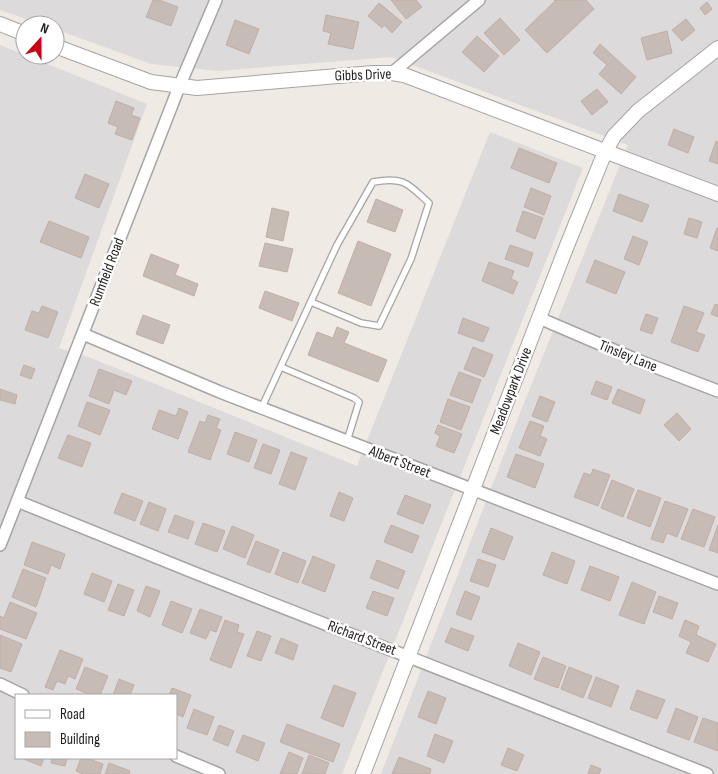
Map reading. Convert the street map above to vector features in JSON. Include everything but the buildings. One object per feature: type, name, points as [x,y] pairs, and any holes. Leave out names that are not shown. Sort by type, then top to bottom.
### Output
[{"type":"street","name":"Rumfield Road","points":[[0,545],[179,87],[216,0]]},
{"type":"street","points":[[392,73],[479,0]]},
{"type":"street","points":[[0,24],[15,30]]},
{"type":"street","name":"Meadowpark Drive","points":[[363,774],[605,152],[614,136],[638,111],[718,48]]},
{"type":"street","name":"Gibbs Drive","points":[[65,50],[152,82],[179,87],[197,88],[392,73],[718,194]]},
{"type":"street","name":"Tinsley Lane","points":[[539,318],[637,360],[718,391]]},
{"type":"street","name":"Albert Street","points":[[83,334],[220,392],[718,584]]},
{"type":"street","name":"Richard Street","points":[[17,501],[707,774]]},
{"type":"street","points":[[0,684],[22,694]]},
{"type":"street","points":[[178,757],[219,774]]},
{"type":"lane","points":[[262,408],[337,245],[374,182],[390,179],[409,184],[430,203],[411,259],[379,326],[361,323],[311,302]]},
{"type":"lane","points":[[281,367],[354,398],[359,402],[347,441]]},
{"type":"shaded area","points":[[0,0],[718,0],[718,774],[381,774],[520,413],[628,145],[391,57],[218,71],[151,64],[65,33],[65,15],[15,15],[0,10]]},
{"type":"shaded area","points":[[0,45],[15,51],[15,65],[50,65],[147,104],[59,348],[91,358],[357,466],[490,132],[583,168],[342,774],[0,774]]}]
